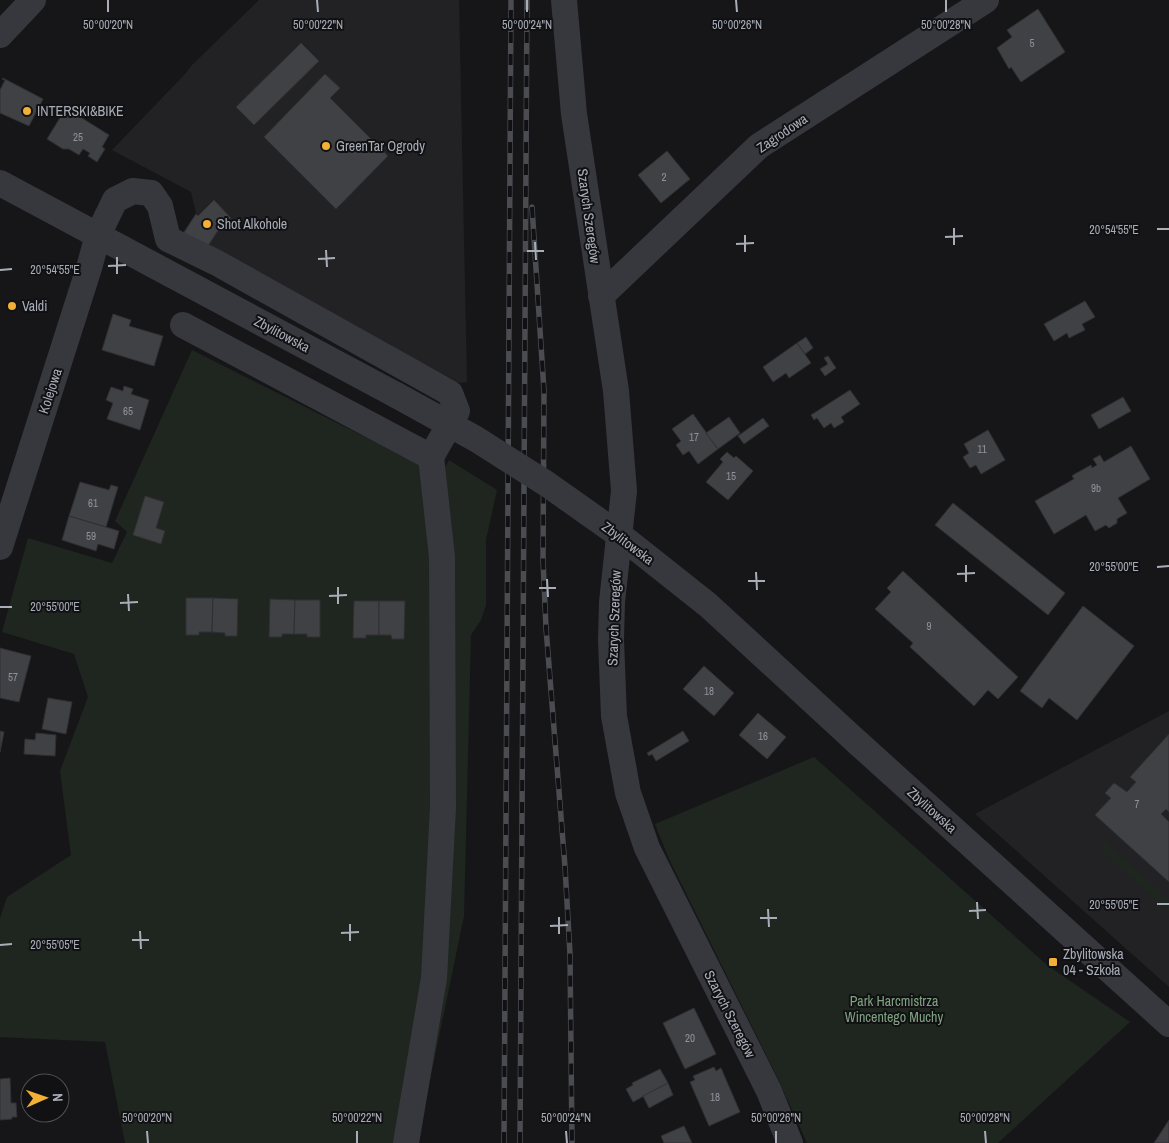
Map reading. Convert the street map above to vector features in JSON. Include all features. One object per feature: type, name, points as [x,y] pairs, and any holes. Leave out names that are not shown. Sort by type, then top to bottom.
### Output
[{"type":"street","points":[[0,35],[33,0]]},
{"type":"street","name":"Szarych Szeregów","points":[[564,0],[574,114],[616,391],[624,492],[612,602],[611,640],[614,716],[628,794],[647,848],[769,1091],[790,1143]]},
{"type":"street","name":"Zagrodowa","points":[[601,296],[759,146],[986,0]]},
{"type":"street","name":"Zbylitowska","points":[[0,183],[396,395],[492,449],[547,484],[626,540],[708,605],[1169,1024]]},
{"type":"street","name":"Kolejowa","points":[[0,547],[98,235],[115,200],[133,191],[151,193],[160,206],[168,239],[225,268],[450,393],[457,412],[431,457]]},
{"type":"street","points":[[183,325],[431,457],[442,557],[444,807],[434,978],[406,1143]]},
{"type":"shaded area","points":[[259,0],[459,0],[467,382],[460,383],[180,237],[196,213],[191,192],[112,150],[191,66]]},
{"type":"shaded area","points":[[1169,711],[1169,987],[975,814]]},
{"type":"green space","points":[[192,350],[411,460],[442,473],[449,460],[497,490],[486,540],[486,605],[481,620],[471,635],[464,916],[417,1143],[125,1143],[105,1042],[0,1037],[0,918],[7,897],[71,855],[60,771],[88,697],[74,654],[2,632],[28,538],[112,563],[127,532],[115,521]]},
{"type":"green space","name":"Park Harcmistrza Wincentego Muchy","points":[[814,757],[1047,965],[1130,1022],[998,1143],[807,1143],[778,1079],[669,859],[655,824]]},
{"type":"green space","points":[[1104,841],[1169,900],[1169,912],[1098,848]]},
{"type":"building","points":[[1038,9],[1065,52],[1021,82],[1011,67],[1009,69],[997,48],[1012,37],[1007,30]]},
{"type":"building","points":[[301,43],[319,61],[254,125],[236,107]]},
{"type":"building","name":"GreenTar Ogrody","points":[[325,74],[340,88],[330,98],[388,156],[336,209],[264,137]]},
{"type":"building","points":[[3,78],[43,99],[29,126],[0,113],[0,90],[5,80]]},
{"type":"building","points":[[66,108],[109,135],[102,147],[105,149],[97,162],[88,156],[90,153],[83,149],[79,155],[69,149],[63,149],[47,139]]},
{"type":"building","points":[[667,151],[690,179],[661,203],[638,175]]},
{"type":"building","name":"Shot Alkohole","points":[[214,200],[231,218],[219,229],[206,249],[183,234],[196,214],[198,216]]},
{"type":"building","points":[[1085,301],[1095,317],[1082,324],[1085,330],[1069,338],[1067,333],[1054,341],[1044,324]]},
{"type":"building","points":[[113,314],[131,320],[129,326],[163,336],[154,366],[102,350]]},
{"type":"building","points":[[806,337],[813,348],[805,354],[797,343]]},
{"type":"building","points":[[797,343],[811,363],[789,378],[786,373],[773,382],[763,367]]},
{"type":"building","points":[[828,356],[836,368],[825,376],[820,369],[828,364],[824,358]]},
{"type":"building","points":[[124,386],[133,389],[131,394],[149,400],[140,430],[107,419],[113,403],[106,400],[111,387],[123,391]]},
{"type":"building","points":[[850,390],[860,404],[841,417],[844,422],[834,428],[831,423],[824,428],[817,418],[814,420],[811,415]]},
{"type":"building","points":[[1123,397],[1131,411],[1099,429],[1091,415]]},
{"type":"building","points":[[693,414],[718,449],[698,464],[689,451],[683,455],[676,445],[681,441],[672,429]]},
{"type":"building","points":[[729,417],[740,433],[718,449],[706,433]]},
{"type":"building","points":[[763,418],[769,426],[744,444],[738,436]]},
{"type":"building","points":[[988,430],[1005,460],[981,474],[976,465],[970,468],[963,457],[969,453],[964,444]]},
{"type":"building","points":[[1131,446],[1150,479],[1118,498],[1127,513],[1117,519],[1117,523],[1109,528],[1106,525],[1095,531],[1086,515],[1054,534],[1035,501],[1074,479],[1073,475],[1091,465],[1092,468],[1097,465],[1093,459],[1100,455],[1104,462]]},
{"type":"building","points":[[727,452],[734,458],[736,456],[753,471],[728,500],[706,482],[723,462],[720,459]]},
{"type":"building","points":[[80,482],[109,490],[111,485],[118,487],[106,527],[69,516]]},
{"type":"building","points":[[145,496],[164,502],[156,528],[165,531],[161,544],[133,535]]},
{"type":"building","points":[[953,503],[1065,593],[1048,615],[935,525]]},
{"type":"building","points":[[69,516],[119,531],[114,549],[98,544],[96,551],[62,540]]},
{"type":"building","points":[[903,571],[1018,677],[998,699],[988,690],[974,706],[910,647],[913,643],[875,609],[891,592],[887,588]]},
{"type":"building","points":[[186,598],[213,598],[212,632],[186,635]]},
{"type":"building","points":[[213,598],[238,599],[237,636],[225,636],[225,633],[212,632]]},
{"type":"building","points":[[270,599],[295,600],[294,634],[282,634],[282,637],[269,637]]},
{"type":"building","points":[[295,600],[320,600],[320,637],[294,634]]},
{"type":"building","points":[[354,601],[379,601],[379,635],[353,638]]},
{"type":"building","points":[[379,601],[405,601],[404,639],[392,639],[391,635],[379,635]]},
{"type":"building","points":[[1083,606],[1134,646],[1077,720],[1049,698],[1042,708],[1020,691]]},
{"type":"building","points":[[0,648],[31,656],[19,702],[0,698]]},
{"type":"building","points":[[704,666],[734,693],[714,716],[683,689]]},
{"type":"building","points":[[48,698],[72,702],[66,734],[42,729]]},
{"type":"building","points":[[758,713],[786,737],[767,759],[739,735]]},
{"type":"building","points":[[0,731],[4,732],[0,752]]},
{"type":"building","points":[[683,731],[689,741],[656,761],[652,754],[649,756],[647,753]]},
{"type":"building","points":[[36,733],[56,735],[55,756],[24,754],[25,739],[35,740]]},
{"type":"building","points":[[1169,734],[1169,812],[1166,809],[1161,814],[1169,822],[1169,882],[1095,815],[1111,798],[1105,793],[1114,783],[1127,792],[1136,782],[1130,777]]},
{"type":"building","points":[[694,1008],[716,1054],[685,1069],[663,1023]]},
{"type":"building","points":[[714,1067],[716,1071],[721,1068],[740,1112],[709,1126],[690,1082],[695,1080],[693,1076]]},
{"type":"building","points":[[660,1069],[668,1083],[633,1102],[626,1089],[633,1085],[632,1083]]},
{"type":"building","points":[[10,1078],[11,1103],[16,1103],[17,1117],[0,1120],[0,1079]]},
{"type":"building","points":[[668,1083],[673,1095],[649,1108],[643,1096]]},
{"type":"building","points":[[1169,1120],[1169,1143],[1154,1143]]},
{"type":"building","points":[[684,1126],[692,1143],[664,1143],[661,1136]]},
{"type":"railway","points":[[504,1143],[511,0]]},
{"type":"railway","points":[[520,1143],[527,0]]},
{"type":"railway","points":[[532,207],[544,391],[543,560],[546,628],[570,954],[572,1143]]},
{"type":"place","name":"INTERSKI&BIKE","points":[[27,111]]},
{"type":"place","name":"GreenTar Ogrody","points":[[326,146]]},
{"type":"place","name":"Shot Alkohole","points":[[207,224]]},
{"type":"place","name":"Valdi","points":[[12,306]]},
{"type":"place","name":"Zbylitowska 04 - Szkoła","points":[[1053,962]]}]
